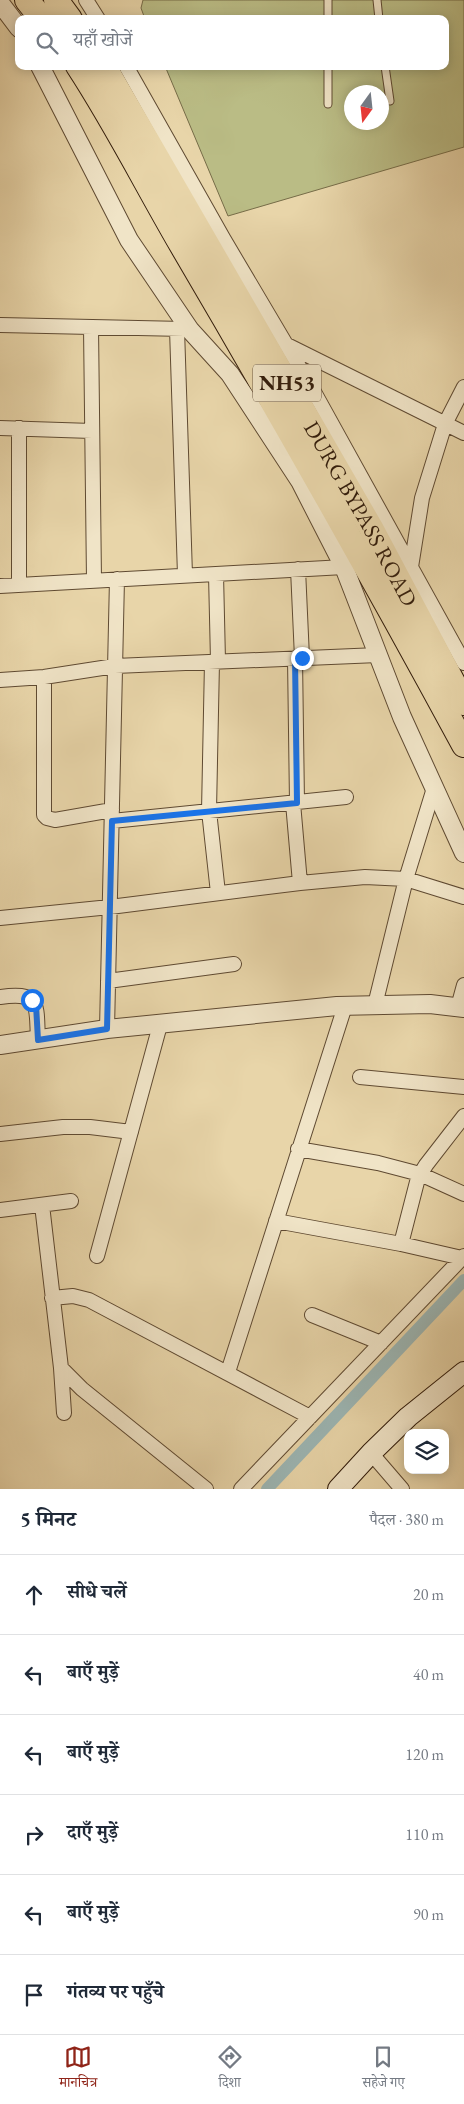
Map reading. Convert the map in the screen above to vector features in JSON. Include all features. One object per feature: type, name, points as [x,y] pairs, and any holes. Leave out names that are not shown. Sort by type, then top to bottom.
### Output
[{"type":"highway","points":[[27,0],[39,15]]},
{"type":"highway","points":[[56,0],[67,15]]},
{"type":"highway","name":"DURG BYPASS ROAD","points":[[81,70],[96,93],[146,184],[359,552],[464,745]]},
{"type":"highway","name":"DURG BYPASS ROAD","points":[[106,70],[371,528],[464,703]]},
{"type":"main road","points":[[338,1489],[408,1417],[464,1372]]},
{"type":"street","points":[[86,0],[95,15]]},
{"type":"street","points":[[0,3],[15,23]]},
{"type":"street","points":[[42,70],[129,240],[183,329],[230,374],[300,480],[344,566],[402,717],[464,853]]},
{"type":"street","points":[[128,70],[287,345],[464,663]]},
{"type":"street","points":[[0,325],[183,329]]},
{"type":"street","points":[[91,327],[94,580]]},
{"type":"street","points":[[183,329],[186,575]]},
{"type":"street","points":[[287,345],[464,433]]},
{"type":"street","points":[[411,567],[422,498],[445,424],[464,387]]},
{"type":"street","points":[[0,428],[92,430]]},
{"type":"street","points":[[19,428],[19,585]]},
{"type":"street","points":[[0,586],[344,566]]},
{"type":"street","points":[[298,569],[295,803],[300,883]]},
{"type":"street","points":[[216,574],[215,662],[209,811],[218,893]]},
{"type":"street","points":[[107,1029],[117,579]]},
{"type":"street","points":[[0,680],[44,677],[115,666],[378,655]]},
{"type":"street","points":[[44,677],[44,814],[47,818],[55,820],[209,811],[346,797]]},
{"type":"street","points":[[375,1005],[406,879],[434,788]]},
{"type":"street","points":[[0,918],[365,877],[406,879],[464,897]]},
{"type":"street","points":[[108,981],[234,964]]},
{"type":"street","points":[[0,1045],[107,1029],[344,1006],[430,1004],[461,1007],[464,985]]},
{"type":"street","points":[[0,997],[24,996],[32,1000],[36,1005],[38,1040]]},
{"type":"street","points":[[228,1372],[344,1006]]},
{"type":"street","points":[[97,1256],[160,1025]]},
{"type":"street","points":[[360,1077],[464,1087]]},
{"type":"street","points":[[401,1244],[413,1194],[420,1174],[464,1116]]},
{"type":"street","points":[[0,1134],[63,1126],[131,1132]]},
{"type":"street","points":[[298,1149],[378,1162],[420,1174],[464,1194]]},
{"type":"street","points":[[0,1210],[71,1200]]},
{"type":"street","points":[[42,1205],[61,1368],[64,1413]]},
{"type":"street","points":[[276,1221],[463,1257]]},
{"type":"street","points":[[241,1489],[463,1257]]},
{"type":"street","points":[[52,1298],[73,1296],[89,1300],[310,1417]]},
{"type":"street","points":[[312,1315],[381,1343]]},
{"type":"street","points":[[61,1368],[82,1389],[206,1489]]},
{"type":"street","points":[[371,1453],[402,1489]]},
{"type":"lane","points":[[328,0],[328,15]]},
{"type":"lane","points":[[377,0],[379,15]]},
{"type":"lane","points":[[328,70],[328,104]]},
{"type":"lane","points":[[386,70],[390,101]]},
{"type":"green space","points":[[143,0],[464,0],[464,147],[228,216],[167,70],[449,70],[449,15],[144,15],[141,8]]},
{"type":"waterway","points":[[267,1489],[464,1280]]},
{"type":"route","points":[[32,1000],[36,1005],[38,1040],[107,1029],[112,821],[297,803],[295,658],[302,658]]}]
